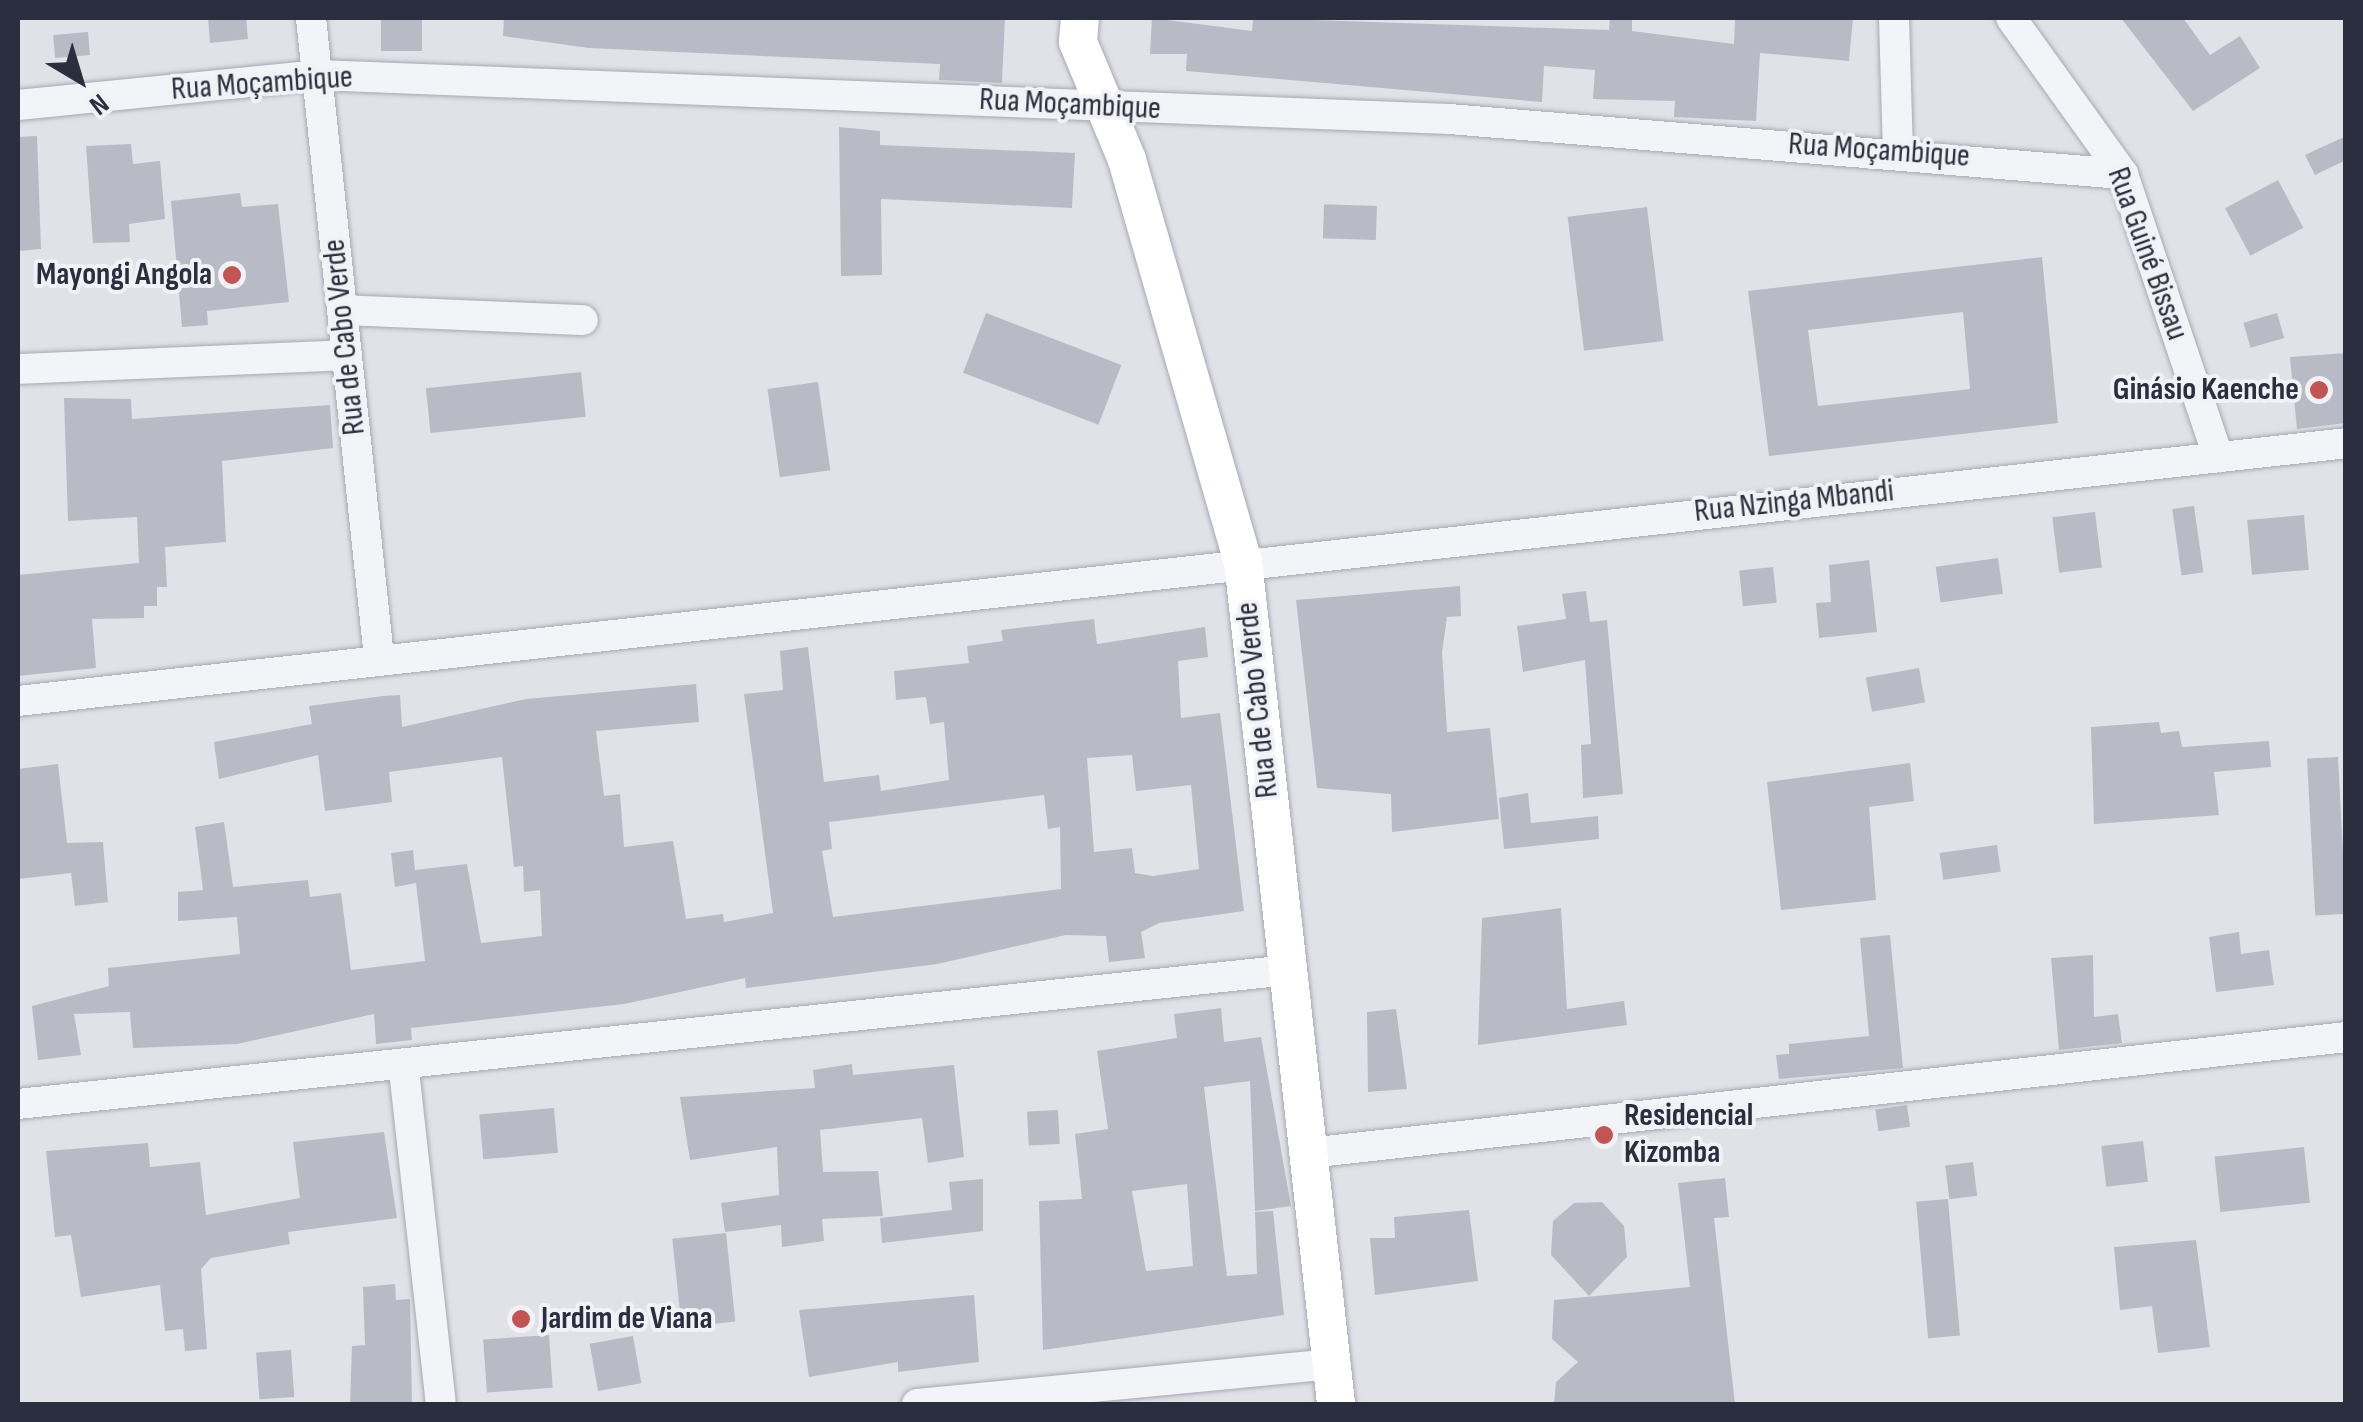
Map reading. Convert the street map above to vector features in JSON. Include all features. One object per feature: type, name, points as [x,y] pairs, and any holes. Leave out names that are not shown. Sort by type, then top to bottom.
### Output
[{"type":"main road","name":"Rua de Cabo Verde","points":[[1080,18],[1078,42],[1106,108],[1243,561],[1336,1404]]},
{"type":"street","name":"Rua de Cabo Verde","points":[[311,18],[380,657]]},
{"type":"street","points":[[1894,18],[1898,154]]},
{"type":"street","name":"Rua Guiné Bissau","points":[[2011,18],[2123,174],[2218,457]]},
{"type":"street","name":"Rua Moçambique","points":[[18,105],[317,74],[1450,119],[2123,174]]},
{"type":"street","points":[[342,310],[583,320]]},
{"type":"street","points":[[18,369],[347,355]]},
{"type":"street","name":"Rua Nzinga Mbandi","points":[[18,701],[380,657],[2346,442]]},
{"type":"street","points":[[18,1104],[404,1070],[1289,970]]},
{"type":"street","points":[[1309,1154],[2345,1044]]},
{"type":"street","points":[[404,1070],[441,1404]]},
{"type":"street","points":[[917,1404],[1333,1364]]},
{"type":"building","points":[[208,18],[246,18],[248,39],[210,43]]},
{"type":"building","points":[[381,18],[422,18],[422,51],[381,51]]},
{"type":"building","points":[[504,18],[1005,18],[1002,83],[939,80],[940,64],[589,48],[503,36]]},
{"type":"building","points":[[1152,18],[1252,31],[1253,18],[1609,30],[1610,18],[1632,18],[1632,31],[1734,44],[1735,18],[1853,18],[1849,61],[1760,53],[1756,121],[1674,117],[1675,101],[1593,99],[1595,70],[1544,66],[1542,102],[1186,71],[1187,54],[1150,54]]},
{"type":"building","points":[[2121,18],[2183,18],[2210,55],[2240,36],[2260,68],[2193,111]]},
{"type":"building","points":[[88,32],[90,55],[55,58],[53,35]]},
{"type":"building","points":[[839,127],[880,131],[880,145],[1075,153],[1072,208],[881,199],[882,275],[841,276]]},
{"type":"building","points":[[37,136],[41,249],[18,251],[18,137]]},
{"type":"building","points":[[2346,136],[2346,160],[2315,175],[2305,155]]},
{"type":"building","points":[[131,144],[133,164],[160,161],[165,219],[129,224],[130,242],[93,243],[86,146]]},
{"type":"building","points":[[2278,180],[2303,228],[2250,256],[2225,208]]},
{"type":"building","name":"Mayongi Angola","points":[[240,193],[242,207],[278,204],[289,302],[207,311],[208,325],[182,327],[171,201]]},
{"type":"building","points":[[1324,204],[1377,206],[1376,240],[1323,238]]},
{"type":"building","points":[[1647,207],[1663,341],[1584,351],[1568,217]]},
{"type":"building","points":[[2042,257],[2058,423],[1769,456],[1748,291]],"holes":[[[1963,312],[1970,389],[1818,406],[1808,330]]]},
{"type":"building","points":[[986,313],[1121,365],[1098,425],[963,373]]},
{"type":"building","points":[[2277,313],[2284,338],[2251,348],[2243,323]]},
{"type":"building","name":"Ginásio Kaenche","points":[[2346,353],[2346,423],[2297,429],[2290,357]]},
{"type":"building","points":[[581,372],[586,417],[431,433],[426,388]]},
{"type":"building","points":[[818,382],[830,470],[780,477],[767,389]]},
{"type":"building","points":[[64,398],[131,399],[132,419],[330,405],[333,448],[222,461],[226,542],[165,547],[167,587],[157,587],[157,606],[144,606],[144,618],[92,619],[96,668],[18,676],[18,575],[139,563],[137,517],[68,521]]},
{"type":"building","points":[[2194,506],[2203,572],[2182,575],[2172,509]]},
{"type":"building","points":[[2095,512],[2102,568],[2059,573],[2052,517]]},
{"type":"building","points":[[2304,515],[2309,570],[2252,575],[2247,520]]},
{"type":"building","points":[[1998,558],[2003,594],[1941,602],[1936,567]]},
{"type":"building","points":[[1869,560],[1877,632],[1819,638],[1816,603],[1831,602],[1829,565]]},
{"type":"building","points":[[1773,567],[1777,603],[1743,606],[1739,571]]},
{"type":"building","points":[[1460,586],[1461,616],[1447,617],[1442,652],[1447,732],[1490,728],[1499,819],[1392,832],[1391,794],[1317,788],[1296,600]]},
{"type":"building","points":[[1586,591],[1590,622],[1607,620],[1623,794],[1583,798],[1581,745],[1591,744],[1585,660],[1523,672],[1517,626],[1566,619],[1562,594]]},
{"type":"building","points":[[1094,619],[1097,644],[1205,627],[1208,657],[1178,661],[1181,718],[1220,713],[1244,911],[1159,923],[1141,932],[1145,958],[1109,962],[1106,936],[1066,935],[937,964],[746,988],[745,978],[624,1004],[411,1028],[412,1040],[376,1044],[374,1014],[237,1044],[133,1048],[130,1012],[74,1014],[81,1055],[38,1060],[32,1006],[109,986],[108,968],[240,954],[237,917],[178,921],[178,892],[203,890],[195,827],[224,822],[233,887],[308,880],[310,897],[341,893],[351,970],[425,961],[416,883],[395,887],[391,853],[413,850],[415,870],[467,864],[481,943],[542,936],[540,890],[524,892],[523,866],[514,867],[502,757],[389,772],[392,802],[325,811],[318,755],[219,779],[214,742],[312,724],[309,706],[383,696],[400,695],[402,727],[526,699],[696,684],[699,722],[596,731],[604,796],[620,794],[624,847],[673,841],[686,919],[723,914],[724,922],[773,913],[744,694],[783,690],[780,651],[808,647],[824,782],[879,775],[881,791],[949,780],[944,722],[930,724],[926,697],[896,700],[894,671],[969,663],[967,646],[1003,641],[1001,630]],"holes":[[[1132,755],[1136,791],[1191,785],[1199,869],[1153,876],[1135,873],[1132,848],[1094,852],[1087,758]],[[1044,795],[1048,829],[1060,827],[1061,889],[833,917],[822,851],[832,849],[829,822]]]},
{"type":"building","points":[[1919,668],[1925,702],[1872,712],[1866,677]]},
{"type":"building","points":[[2159,722],[2161,733],[2179,731],[2182,747],[2269,741],[2271,767],[2214,772],[2219,815],[2094,824],[2091,727]]},
{"type":"building","points":[[2338,757],[2346,914],[2315,915],[2307,759]]},
{"type":"building","points":[[1910,763],[1914,801],[1869,807],[1876,900],[1781,910],[1767,782]]},
{"type":"building","points":[[58,764],[67,843],[103,842],[108,902],[75,906],[71,873],[18,879],[18,769]]},
{"type":"building","points":[[1528,793],[1531,823],[1598,816],[1599,839],[1504,849],[1499,798]]},
{"type":"building","points":[[1997,845],[2001,872],[1943,880],[1940,853]]},
{"type":"building","points":[[1561,908],[1567,1009],[1624,1001],[1627,1025],[1478,1045],[1482,918]]},
{"type":"building","points":[[2239,932],[2241,954],[2269,950],[2274,985],[2216,992],[2209,937]]},
{"type":"building","points":[[1890,935],[1903,1068],[1779,1079],[1776,1055],[1789,1054],[1789,1044],[1869,1036],[1860,938]]},
{"type":"building","points":[[2093,955],[2094,1017],[2118,1014],[2122,1043],[2059,1050],[2051,958]]},
{"type":"building","points":[[1221,1008],[1224,1042],[1261,1037],[1291,1206],[1255,1211],[1250,1081],[1204,1087],[1227,1276],[1257,1274],[1255,1212],[1273,1211],[1284,1315],[1043,1350],[1039,1201],[1082,1199],[1075,1134],[1108,1129],[1097,1051],[1177,1038],[1174,1014]],"holes":[[[1187,1184],[1193,1266],[1146,1271],[1132,1191]]]},
{"type":"building","points":[[1396,1009],[1407,1089],[1368,1092],[1367,1012]]},
{"type":"building","points":[[852,1064],[853,1075],[954,1065],[964,1157],[928,1163],[922,1118],[820,1130],[823,1172],[878,1171],[883,1216],[822,1219],[824,1241],[782,1247],[781,1225],[725,1232],[721,1203],[779,1195],[777,1147],[690,1160],[680,1097],[815,1088],[813,1070]]},
{"type":"building","points":[[1907,1105],[1910,1127],[1878,1131],[1875,1109]]},
{"type":"building","points":[[554,1108],[558,1153],[483,1159],[479,1115]]},
{"type":"building","points":[[1058,1110],[1060,1144],[1029,1146],[1027,1112]]},
{"type":"building","points":[[384,1132],[397,1218],[288,1232],[290,1244],[211,1258],[201,1269],[207,1349],[185,1351],[183,1329],[165,1331],[160,1285],[81,1297],[71,1235],[55,1237],[46,1151],[148,1143],[150,1167],[200,1162],[206,1215],[300,1198],[293,1142]]},
{"type":"building","points":[[2143,1141],[2148,1182],[2106,1187],[2101,1146]]},
{"type":"building","points":[[2304,1147],[2310,1203],[2220,1212],[2214,1156]]},
{"type":"building","points":[[1973,1162],[1977,1196],[1949,1199],[1945,1165]]},
{"type":"building","points":[[1725,1178],[1729,1217],[1714,1218],[1735,1404],[1554,1404],[1556,1382],[1578,1362],[1552,1339],[1554,1300],[1690,1287],[1678,1183]]},
{"type":"building","points":[[983,1179],[983,1231],[882,1243],[880,1218],[952,1210],[949,1182]]},
{"type":"building","points":[[1948,1199],[1960,1335],[1928,1338],[1916,1202]]},
{"type":"building","points":[[1602,1202],[1624,1226],[1627,1257],[1589,1296],[1551,1255],[1553,1221],[1574,1203]]},
{"type":"building","points":[[1469,1210],[1478,1281],[1375,1295],[1370,1238],[1395,1238],[1394,1217]]},
{"type":"building","points":[[726,1233],[735,1322],[682,1327],[672,1239]]},
{"type":"building","points":[[2196,1240],[2210,1347],[2158,1353],[2152,1306],[2120,1310],[2114,1247]]},
{"type":"building","points":[[395,1284],[396,1300],[410,1299],[412,1404],[350,1404],[352,1346],[365,1345],[363,1287]]},
{"type":"building","points":[[974,1295],[979,1362],[898,1372],[898,1362],[809,1377],[799,1310]]},
{"type":"building","points":[[549,1335],[553,1388],[487,1392],[483,1340]]},
{"type":"building","points":[[633,1336],[641,1383],[598,1391],[590,1344]]},
{"type":"building","points":[[291,1350],[294,1397],[259,1399],[256,1352]]},
{"type":"place","name":"Mayongi Angola","points":[[232,275]]},
{"type":"place","name":"Ginásio Kaenche","points":[[2319,390]]},
{"type":"place","name":"Residencial Kizomba","points":[[1604,1135]]},
{"type":"place","name":"Jardim de Viana","points":[[521,1319]]}]
